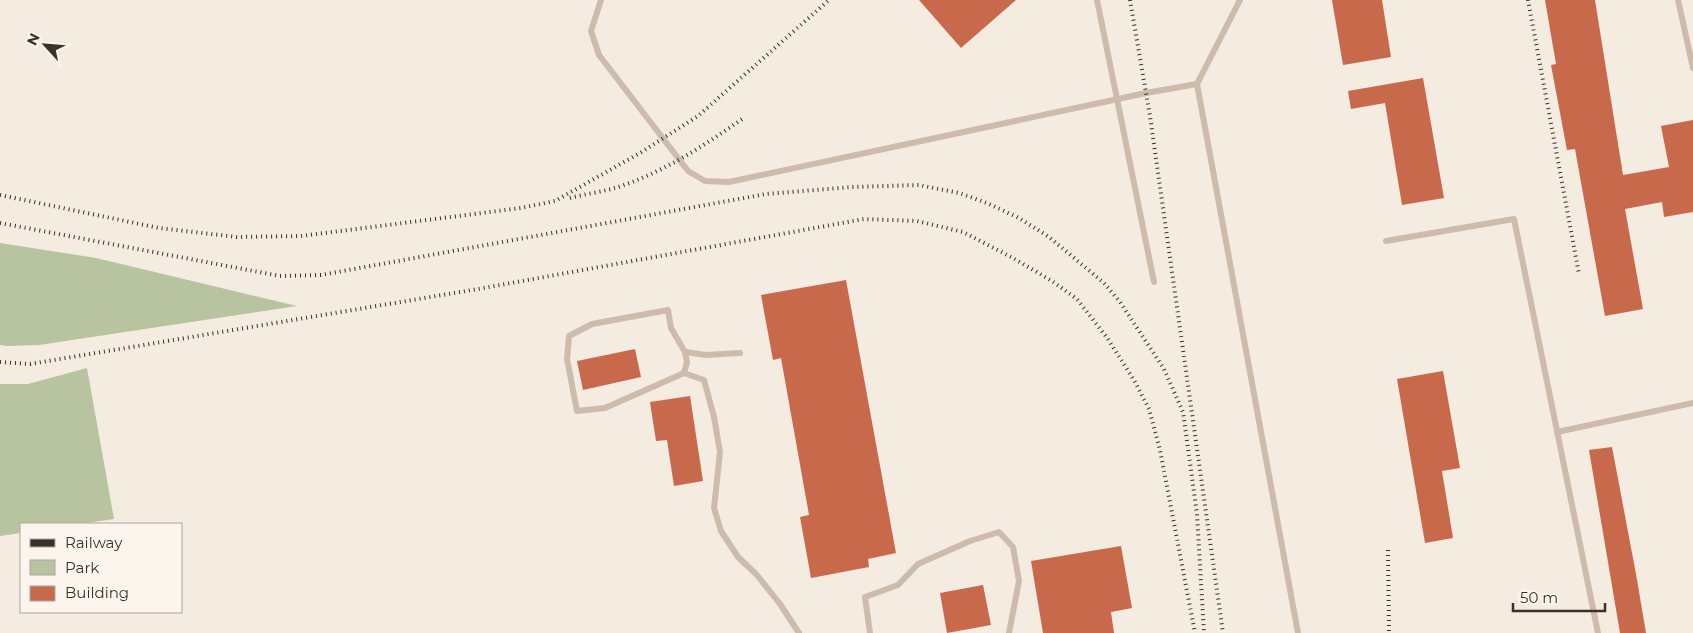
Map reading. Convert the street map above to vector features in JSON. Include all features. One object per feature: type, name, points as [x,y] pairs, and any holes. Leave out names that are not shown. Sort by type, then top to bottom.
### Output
[{"type":"lane","points":[[602,0],[591,31],[599,55],[688,171],[705,181],[730,182],[1117,99],[1197,84]]},
{"type":"lane","points":[[1097,0],[1154,282]]},
{"type":"lane","points":[[1240,0],[1197,84],[1298,633]]},
{"type":"lane","points":[[1678,0],[1693,68]]},
{"type":"lane","points":[[1386,241],[1514,219],[1598,633]]},
{"type":"lane","points":[[684,373],[687,362],[685,352],[671,328],[668,310],[592,324],[569,336],[567,360],[576,411],[605,408],[684,373],[704,380],[714,417],[720,452],[714,508],[721,531],[738,556],[757,575],[780,604],[799,633]]},
{"type":"lane","points":[[685,352],[706,355],[740,353]]},
{"type":"lane","points":[[1557,432],[1693,403]]},
{"type":"lane","points":[[870,633],[865,597],[898,585],[918,564],[970,541],[999,532],[1013,547],[1019,581],[1009,633]]},
{"type":"green space","points":[[0,243],[96,258],[297,306],[39,345],[0,345]]},
{"type":"green space","points":[[87,368],[114,519],[86,523],[20,523],[20,533],[0,536],[0,384],[28,384]]},
{"type":"building","points":[[919,0],[1016,0],[961,48]]},
{"type":"building","points":[[1332,0],[1382,0],[1391,57],[1343,65]]},
{"type":"building","points":[[1545,0],[1595,0],[1623,175],[1669,167],[1661,126],[1693,120],[1693,212],[1664,217],[1662,202],[1625,209],[1643,309],[1605,316],[1575,149],[1567,150],[1551,65],[1556,64]]},
{"type":"building","points":[[1423,78],[1444,198],[1402,205],[1385,103],[1351,109],[1348,91]]},
{"type":"building","points":[[846,280],[896,553],[868,559],[869,567],[811,578],[800,517],[809,515],[781,358],[773,360],[761,295]]},
{"type":"building","points":[[635,349],[641,377],[583,390],[577,361]]},
{"type":"building","points":[[1443,371],[1460,468],[1442,471],[1453,538],[1425,543],[1397,379]]},
{"type":"building","points":[[690,396],[703,481],[674,486],[667,440],[656,441],[650,402]]},
{"type":"building","points":[[1612,447],[1646,633],[1620,633],[1589,450]]},
{"type":"building","points":[[1121,546],[1132,608],[1111,612],[1114,633],[1043,633],[1031,561]]},
{"type":"building","points":[[983,585],[991,625],[947,633],[940,593]]},
{"type":"railway","points":[[0,195],[159,228],[237,237],[301,236],[521,208],[555,201],[640,153],[698,116],[829,0]]},
{"type":"railway","points":[[1130,0],[1150,116],[1223,633]]},
{"type":"railway","points":[[1528,0],[1579,274]]},
{"type":"railway","points":[[570,198],[615,188],[650,175],[699,148],[745,117]]},
{"type":"railway","points":[[0,223],[280,276],[321,275],[766,194],[852,187],[919,185],[959,193],[987,203],[1019,218],[1049,237],[1104,283],[1120,302],[1164,369],[1183,412],[1197,514],[1204,633]]},
{"type":"railway","points":[[0,362],[30,364],[478,289],[864,219],[917,221],[963,232],[1052,281],[1077,299],[1108,339],[1135,382],[1149,409],[1160,450],[1195,633]]},
{"type":"railway","points":[[1388,550],[1389,633]]}]
